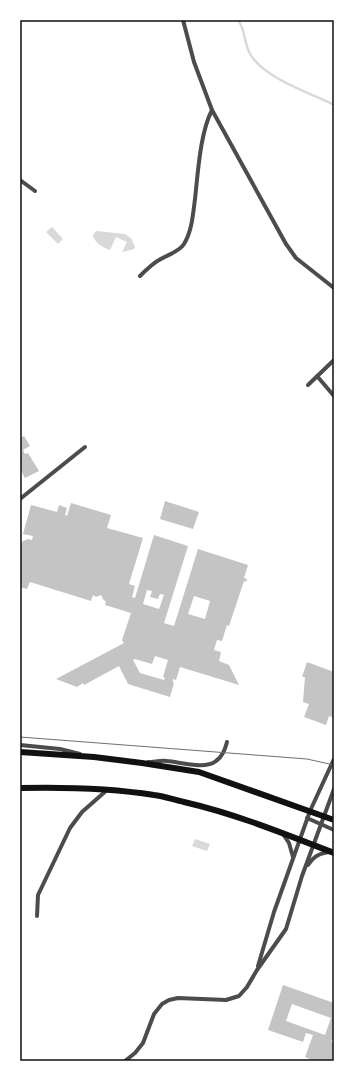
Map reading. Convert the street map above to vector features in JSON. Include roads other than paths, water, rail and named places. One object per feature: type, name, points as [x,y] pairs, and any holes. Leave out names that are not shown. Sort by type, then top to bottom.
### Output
[{"type":"main road","points":[[20,752],[94,757],[199,772],[334,820]]},
{"type":"main road","points":[[20,788],[46,787],[107,790],[155,795],[215,809],[282,832],[333,853]]},
{"type":"street","points":[[182,20],[194,62],[212,110],[286,244],[296,258],[334,288]]},
{"type":"street","points":[[140,276],[158,260],[179,250],[184,244],[190,230],[194,210],[200,152],[208,118],[212,110]]},
{"type":"street","points":[[20,180],[35,191]]},
{"type":"street","points":[[308,385],[334,360]]},
{"type":"street","points":[[317,376],[334,396]]},
{"type":"street","points":[[20,499],[85,447]]},
{"type":"street","points":[[142,763],[165,761],[202,765],[210,764],[216,762],[221,756],[227,742]]},
{"type":"street","points":[[20,745],[60,749],[94,757]]},
{"type":"street","points":[[257,970],[274,912],[307,818],[334,759]]},
{"type":"street","points":[[37,916],[38,895],[70,828],[82,812],[107,790]]},
{"type":"street","points":[[124,1061],[135,1053],[143,1043],[154,1014],[162,1004],[169,1000],[178,998],[226,1000],[239,996],[248,987],[257,970],[286,929],[305,870],[334,790]]},
{"type":"street","points":[[307,818],[334,830]]},
{"type":"street","points":[[282,832],[289,843],[293,858]]},
{"type":"street","points":[[305,870],[312,859],[317,855],[322,853],[333,853]]},
{"type":"waterway","points":[[238,20],[242,27],[249,52],[255,61],[264,69],[275,77],[334,105]]},
{"type":"tram line","points":[[20,737],[307,759],[334,765]]}]
